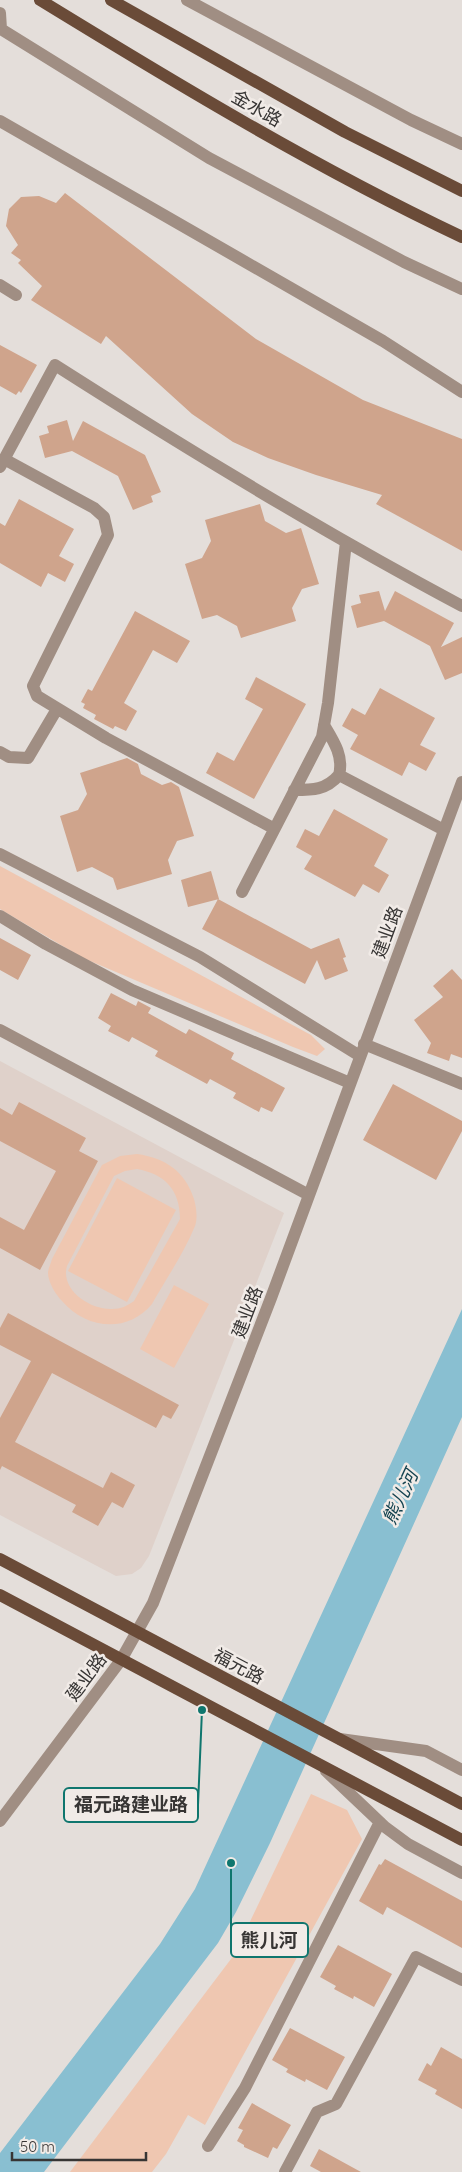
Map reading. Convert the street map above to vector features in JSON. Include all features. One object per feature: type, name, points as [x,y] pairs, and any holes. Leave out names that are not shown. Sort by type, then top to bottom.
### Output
[{"type":"main road","name":"金水路","points":[[40,0],[277,140],[415,215],[462,237]]},
{"type":"main road","name":"金水路","points":[[111,0],[345,132],[462,190]]},
{"type":"main road","name":"福元路","points":[[0,1560],[462,1804]]},
{"type":"main road","points":[[0,1595],[462,1840]]},
{"type":"street","points":[[187,0],[411,120],[462,144]]},
{"type":"street","points":[[0,13],[1,29],[209,158],[404,262],[462,288]]},
{"type":"street","points":[[0,121],[383,340],[462,392]]},
{"type":"street","points":[[0,285],[16,295]]},
{"type":"street","points":[[274,828],[106,738],[37,696],[33,686],[108,535],[104,517],[94,508],[2,463],[55,365],[188,450],[346,542],[462,606]]},
{"type":"street","points":[[242,892],[322,737],[328,703],[346,542]]},
{"type":"street","points":[[0,752],[9,757],[28,758],[57,709]]},
{"type":"street","points":[[294,790],[316,790],[328,786],[339,775],[340,758],[336,745],[324,725]]},
{"type":"street","points":[[339,775],[444,830]]},
{"type":"street","name":"建业路","points":[[0,1821],[121,1660],[138,1633],[162,1580],[462,782]]},
{"type":"street","points":[[0,854],[200,957],[362,1050],[462,1084]]},
{"type":"street","points":[[0,916],[46,944],[132,990],[350,1082]]},
{"type":"street","points":[[0,1030],[308,1195]]},
{"type":"street","points":[[339,1739],[426,1751],[462,1770]]},
{"type":"street","points":[[316,1762],[380,1822],[408,1844],[462,1873]]},
{"type":"street","points":[[208,2146],[245,2088],[380,1822]]},
{"type":"street","points":[[285,2172],[317,2112],[336,2104],[416,1957],[462,1980]]},
{"type":"shaded area","points":[[0,866],[311,1035],[325,1049],[317,1056],[293,1047],[83,958],[0,909]]},
{"type":"shaded area","points":[[0,1061],[284,1213],[149,1556],[141,1568],[132,1574],[116,1576],[0,1515]]},
{"type":"shaded area","points":[[137,1154],[147,1156],[173,1167],[190,1189],[194,1199],[196,1219],[186,1246],[152,1304],[142,1314],[131,1320],[119,1324],[107,1324],[83,1318],[72,1310],[55,1292],[48,1273],[52,1259],[102,1165],[120,1156]],"holes":[[[137,1169],[147,1171],[163,1179],[174,1192],[180,1219],[134,1301],[124,1307],[115,1309],[95,1306],[86,1302],[72,1290],[66,1275],[67,1266],[114,1176],[125,1171]]]},
{"type":"shaded area","points":[[117,1178],[176,1210],[127,1302],[68,1271]]},
{"type":"shaded area","points":[[174,1285],[209,1304],[174,1368],[140,1349]]},
{"type":"shaded area","points":[[311,1794],[347,1810],[362,1839],[205,2125],[188,2115],[166,2154],[152,2172],[70,2172],[234,1955]]},
{"type":"water","points":[[462,1309],[462,1417],[270,1843],[236,1912],[218,1943],[44,2172],[0,2172],[0,2153],[160,1944],[195,1889]]},
{"type":"building","points":[[65,193],[256,339],[363,400],[462,439],[462,551],[376,504],[382,495],[268,458],[233,442],[192,414],[106,336],[101,344],[31,300],[42,286],[18,263],[21,260],[11,253],[18,245],[6,226],[9,209],[21,197],[39,196],[56,203]]},
{"type":"building","points":[[0,345],[37,365],[21,393],[19,391],[16,395],[0,386]]},
{"type":"building","points":[[67,420],[73,441],[83,421],[145,455],[161,492],[151,496],[153,502],[133,510],[118,476],[72,451],[45,458],[39,436],[49,433],[47,426]]},
{"type":"building","points":[[19,499],[74,529],[59,556],[74,564],[65,582],[48,573],[41,587],[0,563],[0,523],[5,526]]},
{"type":"building","points":[[260,504],[265,521],[286,533],[301,528],[319,584],[302,589],[292,608],[296,621],[241,638],[237,626],[217,615],[202,619],[185,564],[202,558],[211,541],[205,520]]},
{"type":"building","points":[[379,591],[385,611],[395,591],[454,623],[441,647],[462,637],[462,673],[445,680],[430,646],[384,621],[357,628],[351,606],[361,603],[359,595]]},
{"type":"building","points":[[135,611],[190,641],[177,663],[153,650],[124,703],[137,711],[126,731],[115,726],[113,729],[94,719],[96,715],[83,708],[85,704],[81,702],[88,689],[92,691]]},
{"type":"building","points":[[256,677],[306,704],[254,799],[206,773],[217,752],[234,761],[263,709],[245,699]]},
{"type":"building","points":[[380,688],[435,718],[420,745],[436,753],[426,771],[409,762],[402,776],[350,749],[358,735],[342,726],[352,708],[365,715]]},
{"type":"building","points":[[127,758],[138,764],[141,774],[162,785],[171,782],[179,787],[194,836],[177,841],[168,860],[172,874],[117,890],[113,878],[92,867],[77,872],[60,816],[78,810],[87,794],[80,773]]},
{"type":"building","points":[[334,809],[388,839],[374,866],[389,875],[379,893],[363,884],[355,897],[304,869],[312,856],[296,847],[305,829],[319,836]]},
{"type":"building","points":[[211,871],[219,899],[188,907],[181,880]]},
{"type":"building","points":[[218,899],[311,949],[339,938],[346,957],[343,958],[348,971],[325,980],[317,960],[305,984],[202,929]]},
{"type":"building","points":[[0,938],[31,955],[18,980],[0,970]]},
{"type":"building","points":[[452,969],[462,980],[462,1058],[451,1054],[449,1061],[427,1053],[431,1043],[414,1020],[443,997],[433,986]]},
{"type":"building","points":[[111,993],[136,1006],[138,1001],[151,1008],[148,1013],[186,1034],[189,1029],[234,1053],[231,1059],[285,1088],[272,1112],[261,1107],[259,1112],[233,1098],[236,1093],[210,1079],[207,1084],[155,1056],[158,1051],[132,1037],[129,1042],[108,1031],[111,1026],[98,1018]]},
{"type":"building","points":[[393,1084],[462,1121],[462,1131],[436,1180],[363,1140]]},
{"type":"building","points":[[19,1102],[86,1138],[79,1151],[98,1161],[40,1270],[0,1248],[0,1217],[24,1230],[56,1171],[0,1141],[0,1108],[12,1115]]},
{"type":"building","points":[[8,1313],[179,1405],[171,1419],[163,1415],[156,1428],[52,1373],[15,1442],[103,1488],[111,1472],[135,1485],[123,1508],[112,1502],[98,1526],[72,1512],[76,1505],[2,1466],[0,1470],[0,1418],[31,1361],[0,1345],[0,1328]]},
{"type":"building","points":[[385,1859],[462,1901],[462,1948],[387,1907],[383,1915],[359,1901],[379,1864],[381,1865]]},
{"type":"building","points":[[338,1945],[392,1974],[374,2007],[354,1996],[353,1999],[334,1989],[336,1986],[320,1977]]},
{"type":"building","points":[[290,2028],[345,2057],[327,2090],[306,2079],[305,2082],[286,2072],[288,2069],[272,2060]]},
{"type":"building","points":[[441,2047],[462,2059],[462,2109],[435,2094],[437,2090],[418,2080],[427,2063],[431,2066]]},
{"type":"building","points":[[252,2103],[291,2125],[277,2149],[273,2147],[268,2158],[244,2147],[244,2145],[237,2141],[243,2130],[238,2128]]},
{"type":"building","points":[[319,2149],[361,2172],[321,2172],[310,2166]]},
{"type":"place","name":"福元路建业路","points":[[202,1710]]},
{"type":"place","name":"熊儿河","points":[[231,1863]]}]
